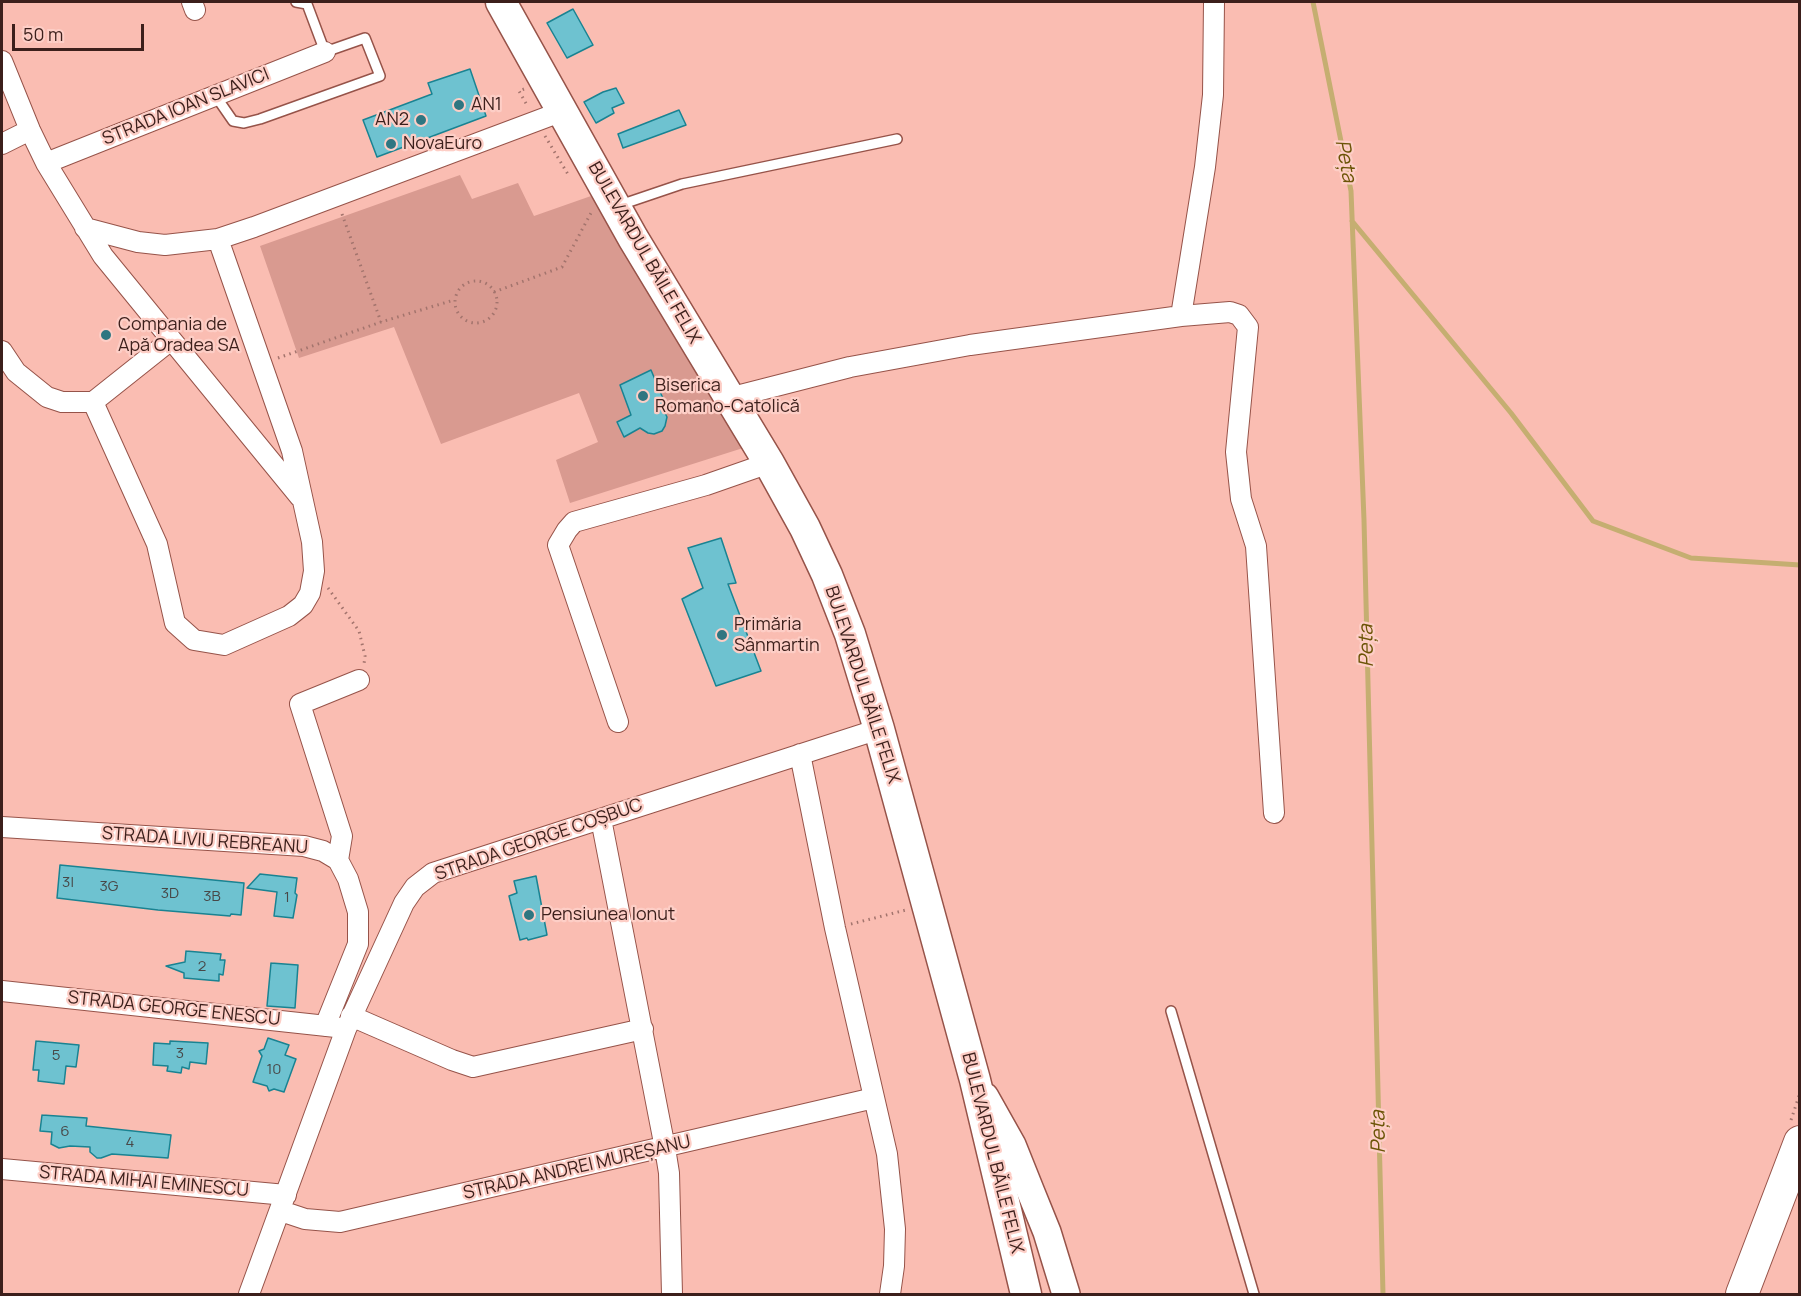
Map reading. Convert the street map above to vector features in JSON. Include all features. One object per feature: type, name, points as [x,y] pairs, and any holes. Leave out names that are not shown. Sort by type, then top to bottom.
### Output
[{"type":"highway","points":[[1742,1294],[1800,1142]]},
{"type":"main road","name":"BULEVARDUL BĂILE FELIX","points":[[501,2],[545,80],[550,116],[603,210],[729,398],[769,462],[805,528],[827,575],[850,634],[879,729],[975,1080],[1026,1294]]},
{"type":"main road","points":[[975,1080],[1012,1145],[1047,1232],[1066,1294]]},
{"type":"street","points":[[1181,315],[1212,107],[1214,2]]},
{"type":"street","name":"STRADA IOAN SLAVICI","points":[[46,163],[325,52]]},
{"type":"street","points":[[2,61],[46,163],[103,256],[303,502]]},
{"type":"street","points":[[85,228],[138,242],[165,245],[218,239],[550,116]]},
{"type":"street","points":[[2,144],[30,130]]},
{"type":"street","points":[[93,402],[157,544],[175,623],[194,640],[224,645],[290,616],[303,605],[310,593],[314,571],[312,542],[292,451],[218,239]]},
{"type":"street","points":[[729,398],[872,363],[970,345],[1181,315],[1230,312],[1239,315],[1248,327],[1236,452],[1241,499],[1256,546],[1274,813]]},
{"type":"street","points":[[2,351],[16,372],[47,397],[62,402],[93,402],[171,340]]},
{"type":"street","points":[[618,722],[558,545],[574,522],[706,485],[769,462]]},
{"type":"street","points":[[325,1026],[358,944],[358,912],[348,879],[338,860],[342,836],[300,704],[359,680]]},
{"type":"street","name":"STRADA GEORGE COȘBUC","points":[[249,1294],[348,1023],[404,903],[415,887],[433,873],[879,729]]},
{"type":"street","points":[[800,754],[835,928],[887,1154],[895,1229],[894,1266],[890,1294]]},
{"type":"street","points":[[601,819],[669,1173],[672,1294]]},
{"type":"street","name":"STRADA LIVIU REBREANU","points":[[2,827],[303,846],[323,851],[338,860]]},
{"type":"street","name":"STRADA GEORGE ENESCU","points":[[2,991],[325,1026],[348,1023],[473,1067],[643,1029]]},
{"type":"street","name":"STRADA ANDREI MUREȘANU","points":[[283,1203],[305,1220],[340,1222],[874,1098]]},
{"type":"street","name":"STRADA MIHAI EMINESCU","points":[[2,1168],[283,1203]]},
{"type":"lane","points":[[296,2],[307,4],[325,52]]},
{"type":"lane","name":"STRADA IOAN SLAVICI","points":[[215,95],[234,121],[244,123],[260,120],[380,76],[365,38],[325,52]]},
{"type":"lane","points":[[603,210],[682,184],[897,139]]},
{"type":"lane","points":[[1171,1011],[1254,1294]]},
{"type":"path","points":[[545,80],[519,92],[550,116],[573,182]]},
{"type":"path","points":[[335,196],[381,322]]},
{"type":"path","points":[[494,292],[562,267],[603,210]]},
{"type":"path","points":[[471,281],[484,283],[494,292],[497,306],[490,318],[476,323],[463,319],[458,314],[454,300],[460,288],[471,281]]},
{"type":"path","points":[[262,364],[381,322],[454,300]]},
{"type":"path","points":[[314,571],[359,631],[365,656],[359,680]]},
{"type":"path","points":[[835,928],[927,905]]},
{"type":"shaded area","points":[[460,175],[472,199],[518,183],[534,216],[591,196],[743,448],[570,503],[556,460],[598,442],[579,393],[441,444],[394,327],[299,358],[260,246]]},
{"type":"building","points":[[573,9],[593,45],[567,58],[547,23]]},
{"type":"building","points":[[470,69],[486,116],[377,157],[363,120],[432,94],[428,83]]},
{"type":"building","points":[[616,88],[624,103],[612,108],[614,113],[596,123],[584,102]]},
{"type":"building","points":[[679,110],[686,125],[623,148],[618,134]]},
{"type":"building","name":"Biserica Romano-Catolică","points":[[651,370],[667,408],[664,411],[667,417],[665,426],[662,431],[654,434],[640,428],[624,437],[617,422],[631,415],[620,385]]},
{"type":"building","name":"Primăria Sânmartin","points":[[721,538],[736,583],[728,584],[761,671],[716,686],[682,599],[703,588],[688,548]]},
{"type":"building","points":[[60,865],[244,883],[241,915],[158,910],[57,898]]},
{"type":"building","points":[[260,874],[297,878],[293,918],[274,916],[277,892],[247,888]]},
{"type":"building","name":"Pensiunea Ionut","points":[[536,876],[547,935],[520,940],[509,896],[517,893],[514,881]]},
{"type":"building","points":[[186,951],[221,954],[220,960],[225,960],[223,975],[219,974],[219,981],[184,978],[184,973],[166,966],[185,962]]},
{"type":"building","points":[[271,963],[298,965],[295,1008],[267,1006]]},
{"type":"building","points":[[268,1038],[289,1045],[285,1055],[296,1059],[284,1092],[274,1089],[269,1091],[267,1086],[253,1082],[262,1056],[259,1051],[264,1049]]},
{"type":"building","points":[[36,1041],[79,1045],[76,1067],[66,1066],[64,1084],[38,1081],[39,1070],[33,1070]]},
{"type":"building","points":[[170,1041],[208,1043],[206,1064],[190,1062],[189,1069],[182,1067],[181,1073],[167,1071],[168,1066],[153,1065],[154,1043],[170,1044]]},
{"type":"building","points":[[42,1115],[87,1118],[86,1126],[171,1135],[168,1158],[112,1154],[97,1158],[90,1152],[90,1147],[59,1148],[51,1144],[52,1132],[40,1131]]},
{"type":"waterway","name":"Peța","points":[[1313,2],[1351,191],[1364,520],[1383,1294]]},
{"type":"waterway","points":[[1352,221],[1511,413],[1593,521],[1691,558],[1800,565]]},
{"type":"place","name":"AN1","points":[[459,105]]},
{"type":"place","name":"AN2","points":[[421,120]]},
{"type":"place","name":"NovaEuro","points":[[391,144]]},
{"type":"place","name":"Compania de Apă Oradea SA","points":[[106,335]]},
{"type":"place","name":"Biserica Romano-Catolică","points":[[643,396]]},
{"type":"place","name":"Primăria Sânmartin","points":[[722,635]]},
{"type":"place","name":"Pensiunea Ionut","points":[[529,915]]}]
